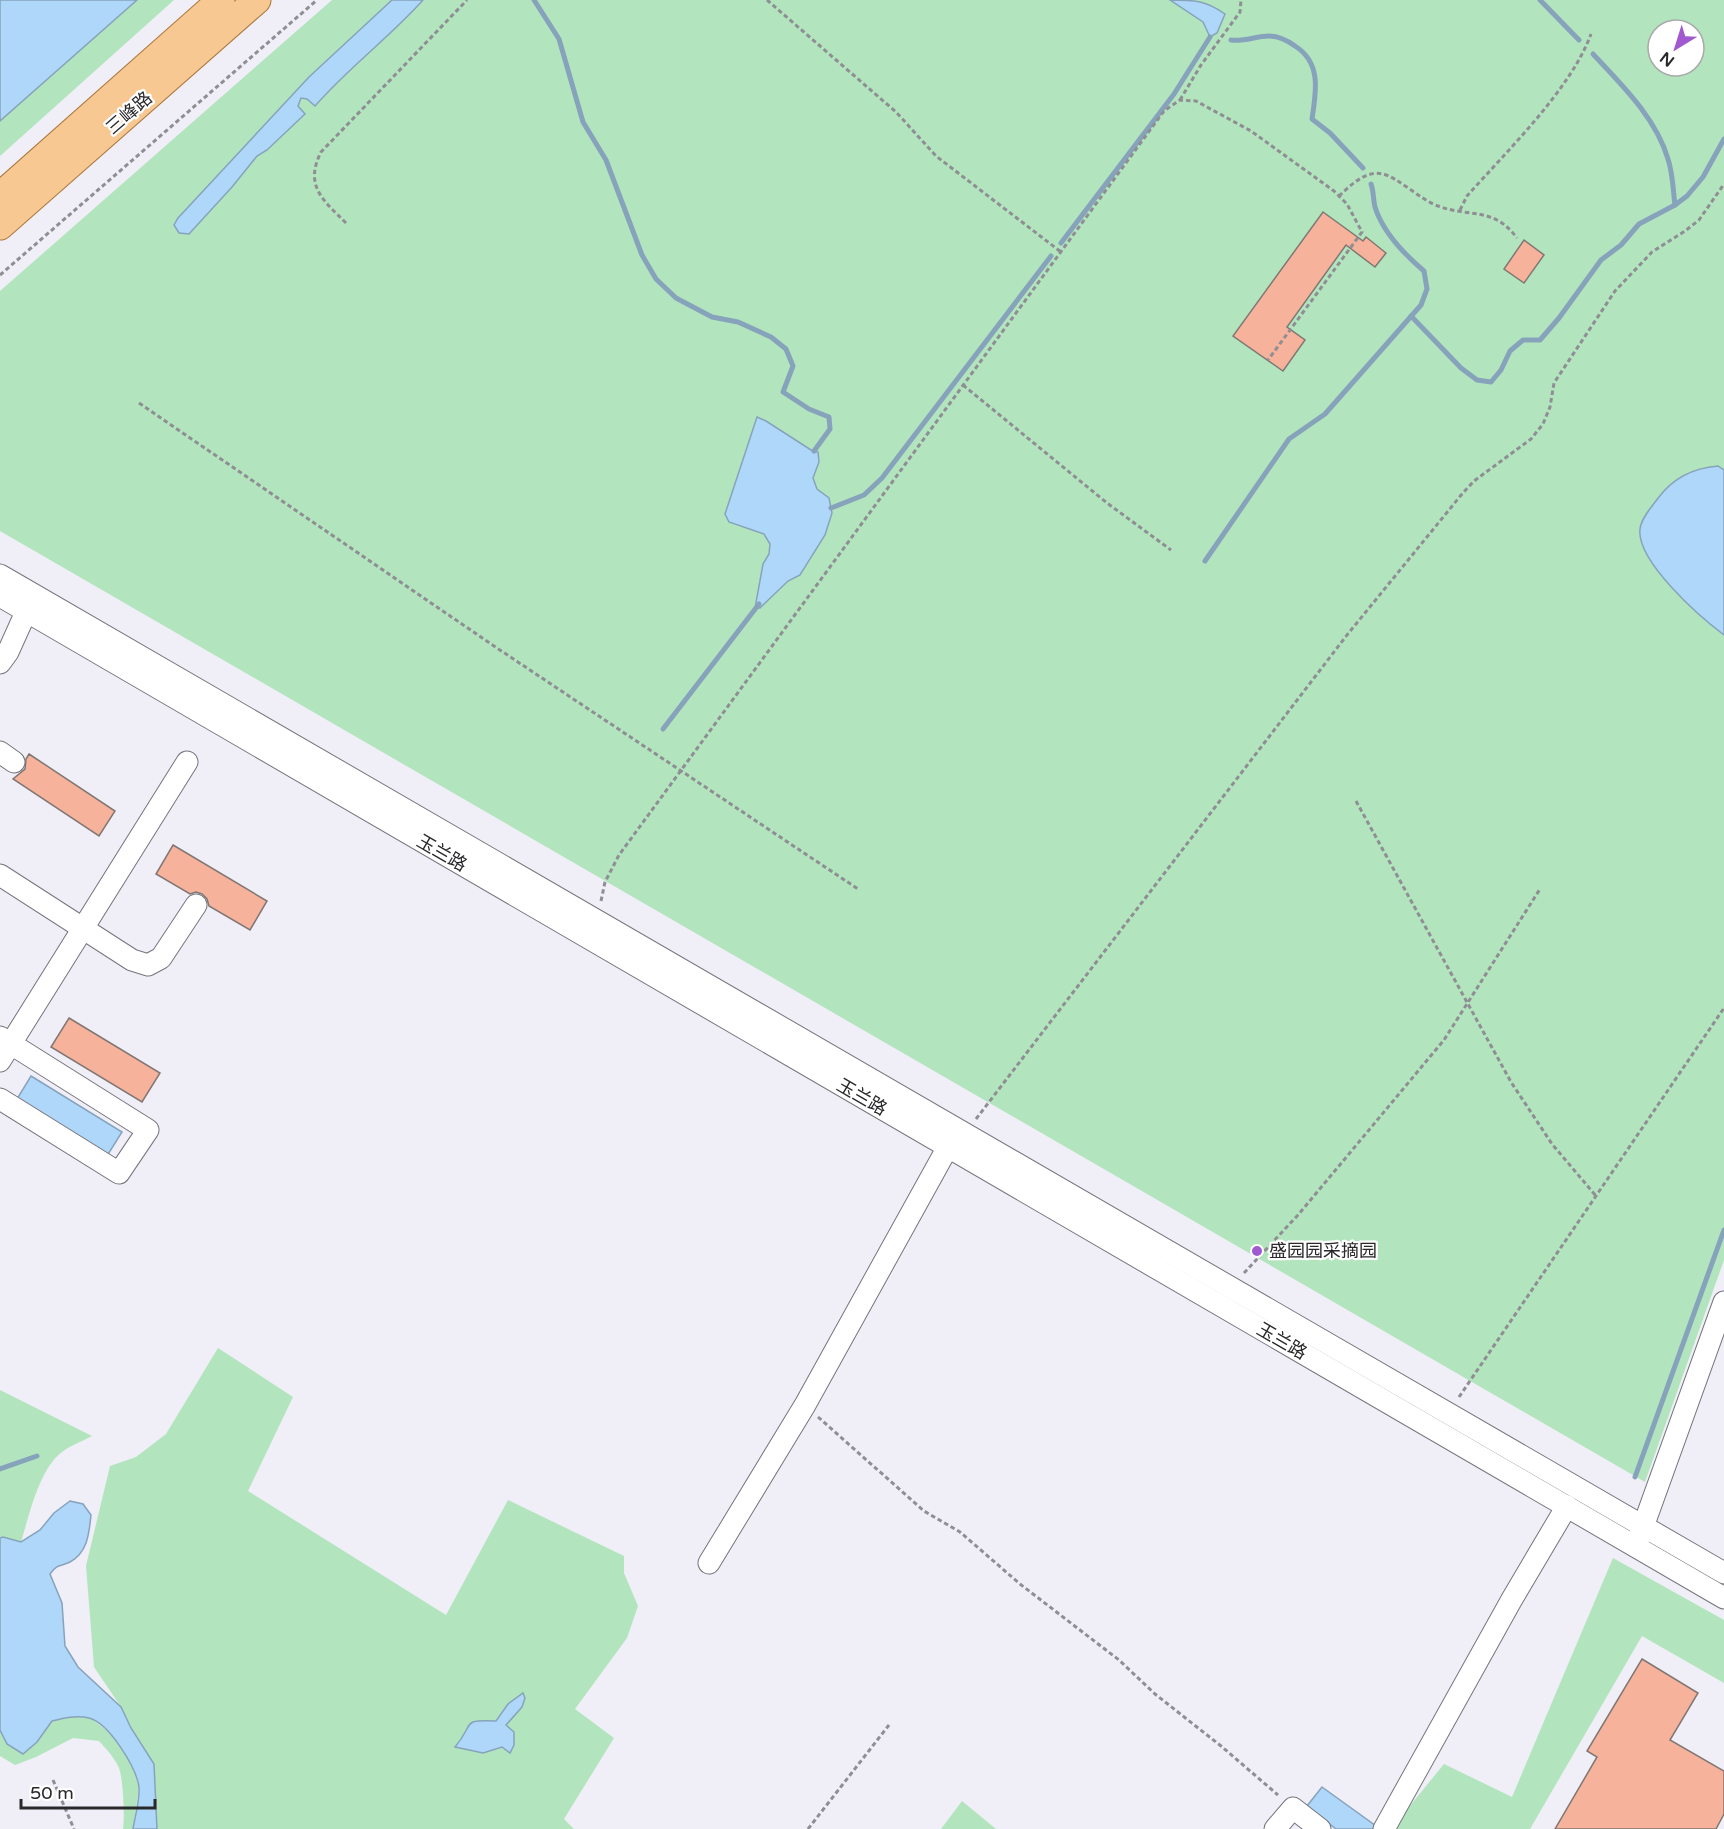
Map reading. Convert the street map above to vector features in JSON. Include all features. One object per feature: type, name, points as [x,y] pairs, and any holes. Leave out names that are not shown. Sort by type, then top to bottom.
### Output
[{"type":"main road","name":"三峰路","points":[[0,196],[221,0]]},
{"type":"main road","name":"三峰路","points":[[0,226],[257,0]]},
{"type":"street","name":"玉兰路","points":[[0,575],[30,603],[959,1142],[1448,1413],[1724,1573]]},
{"type":"street","name":"玉兰路","points":[[0,596],[30,603],[597,921],[959,1142],[1566,1506],[1724,1598]]},
{"type":"street","points":[[0,663],[8,652],[30,603]]},
{"type":"street","points":[[0,1099],[119,1173],[148,1130],[4,1048],[83,928],[186,762]]},
{"type":"street","points":[[0,875],[132,960],[148,965],[161,958],[196,905]]},
{"type":"street","points":[[709,1563],[805,1406],[944,1154],[959,1142]]},
{"type":"street","points":[[1636,1547],[1724,1302]]},
{"type":"street","points":[[1384,1829],[1566,1506]]},
{"type":"street","points":[[1275,1829],[1293,1808],[1320,1829]]},
{"type":"path","points":[[0,275],[317,0]]},
{"type":"path","points":[[346,223],[319,192],[314,180],[314,166],[321,152],[467,0]]},
{"type":"path","points":[[767,0],[896,112],[936,156],[1061,252]]},
{"type":"path","points":[[597,921],[605,882],[619,855],[1164,111],[1180,100],[1201,65],[1240,12],[1241,0]]},
{"type":"path","points":[[1460,210],[1467,196],[1554,96],[1584,54],[1591,34]]},
{"type":"path","points":[[1180,100],[1196,100],[1251,131],[1303,167],[1347,204],[1362,232],[1268,360]]},
{"type":"path","points":[[1339,196],[1355,181],[1369,175],[1382,174],[1439,207],[1479,213],[1503,222],[1517,238]]},
{"type":"path","points":[[959,1142],[1347,635],[1474,481],[1531,439],[1543,424],[1550,407],[1554,383],[1615,291],[1653,252],[1699,220],[1724,184]]},
{"type":"path","points":[[963,385],[1107,503],[1171,550]]},
{"type":"path","points":[[139,403],[491,645],[858,889]]},
{"type":"path","points":[[1356,801],[1511,1082],[1552,1144],[1596,1196]]},
{"type":"path","points":[[1239,1279],[1298,1215],[1436,1049],[1468,1004],[1540,889]]},
{"type":"path","points":[[1448,1413],[1724,1008]]},
{"type":"path","points":[[805,1406],[924,1511],[960,1532],[1020,1584],[1119,1660],[1155,1694],[1221,1746],[1293,1808]]},
{"type":"path","points":[[808,1829],[889,1725]]},
{"type":"path","points":[[53,1780],[74,1829]]},
{"type":"green space","points":[[0,0],[174,0],[0,156]]},
{"type":"green space","points":[[332,0],[1724,0],[1724,1260],[1645,1482],[0,531],[0,291]]},
{"type":"green space","points":[[218,1348],[293,1397],[248,1491],[446,1615],[508,1500],[624,1556],[624,1573],[638,1606],[627,1638],[575,1709],[614,1738],[564,1819],[574,1829],[157,1829],[157,1805],[131,1728],[121,1707],[94,1667],[86,1566],[110,1466],[136,1457],[166,1434]]},
{"type":"green space","points":[[0,1390],[92,1436],[62,1452],[47,1470],[36,1494],[21,1542],[0,1538]]},
{"type":"green space","points":[[1613,1558],[1724,1620],[1724,1683],[1642,1636],[1530,1829],[1391,1829],[1444,1764],[1512,1797]]},
{"type":"green space","points":[[70,1716],[91,1718],[111,1734],[130,1760],[139,1787],[133,1829],[123,1829],[123,1798],[119,1768],[99,1741],[73,1738],[15,1765],[0,1756],[0,1730],[7,1744],[37,1742],[52,1721]]},
{"type":"green space","points":[[962,1801],[996,1829],[941,1829]]},
{"type":"water","points":[[0,0],[137,0],[0,121]]},
{"type":"water","points":[[392,0],[423,0],[315,106],[307,99],[301,98],[298,106],[305,114],[267,150],[257,156],[189,234],[179,233],[174,225],[178,218],[309,77]]},
{"type":"water","points":[[1170,0],[1199,2],[1225,14],[1217,33],[1210,37],[1203,22]]},
{"type":"water","points":[[757,417],[818,452],[819,462],[813,478],[817,489],[829,498],[832,513],[825,535],[800,575],[788,581],[760,608],[755,608],[763,564],[769,554],[770,544],[764,534],[729,522],[725,514]]},
{"type":"water","points":[[1718,466],[1724,470],[1724,635],[1686,602],[1658,572],[1641,542],[1640,529],[1648,512],[1671,484],[1693,471]]},
{"type":"water","points":[[31,1076],[122,1132],[107,1156],[17,1099]]},
{"type":"water","points":[[70,1501],[83,1504],[91,1515],[86,1542],[81,1553],[70,1562],[57,1567],[50,1574],[62,1603],[65,1646],[78,1667],[121,1707],[131,1728],[154,1764],[157,1829],[133,1829],[139,1797],[137,1778],[113,1737],[97,1722],[79,1717],[52,1721],[37,1742],[23,1754],[7,1744],[0,1730],[0,1538],[21,1542],[40,1530],[54,1513]]},
{"type":"water","points":[[523,1693],[525,1698],[522,1707],[506,1725],[514,1732],[514,1745],[510,1753],[502,1747],[483,1753],[455,1747],[472,1722],[496,1721],[508,1704]]},
{"type":"water","points":[[1322,1787],[1376,1826],[1374,1829],[1336,1829],[1307,1806]]},
{"type":"building","points":[[1323,212],[1363,241],[1366,237],[1386,253],[1375,267],[1346,245],[1287,327],[1305,340],[1283,371],[1233,336]]},
{"type":"building","points":[[1524,240],[1544,255],[1524,283],[1504,269]]},
{"type":"building","points":[[29,754],[115,811],[99,836],[13,779],[25,769]]},
{"type":"building","points":[[173,845],[267,901],[250,930],[209,906],[202,894],[196,892],[190,894],[156,874]]},
{"type":"building","points":[[69,1018],[160,1073],[142,1102],[51,1047]]},
{"type":"building","points":[[1642,1659],[1698,1693],[1670,1740],[1724,1771],[1724,1814],[1716,1829],[1555,1829],[1597,1757],[1587,1751]]},
{"type":"waterway","points":[[534,0],[559,39],[583,122],[606,160],[642,255],[656,279],[676,298],[712,317],[738,322],[771,337],[786,349],[793,366],[783,392],[809,409],[829,417],[830,429],[814,451]]},
{"type":"waterway","points":[[1540,0],[1579,40]]},
{"type":"waterway","points":[[1231,40],[1272,36],[1289,42],[1304,53],[1310,61],[1315,79],[1312,119],[1330,133],[1363,168]]},
{"type":"waterway","points":[[1061,243],[1174,94],[1210,37]]},
{"type":"waterway","points":[[1593,54],[1637,103],[1663,144],[1670,165],[1675,205]]},
{"type":"waterway","points":[[1411,316],[1461,368],[1477,380],[1491,382],[1501,370],[1510,351],[1523,340],[1540,340],[1601,260],[1621,245],[1639,224],[1687,196],[1703,177],[1724,139]]},
{"type":"waterway","points":[[1205,561],[1289,439],[1325,414],[1421,305],[1427,289],[1424,271],[1402,250],[1383,226],[1375,207],[1371,184]]},
{"type":"waterway","points":[[831,508],[864,495],[882,478],[1051,256]]},
{"type":"waterway","points":[[663,729],[759,604]]},
{"type":"waterway","points":[[1635,1477],[1724,1230]]},
{"type":"waterway","points":[[0,1469],[37,1456]]},
{"type":"place","name":"盛园园采摘园","points":[[1257,1251]]}]
